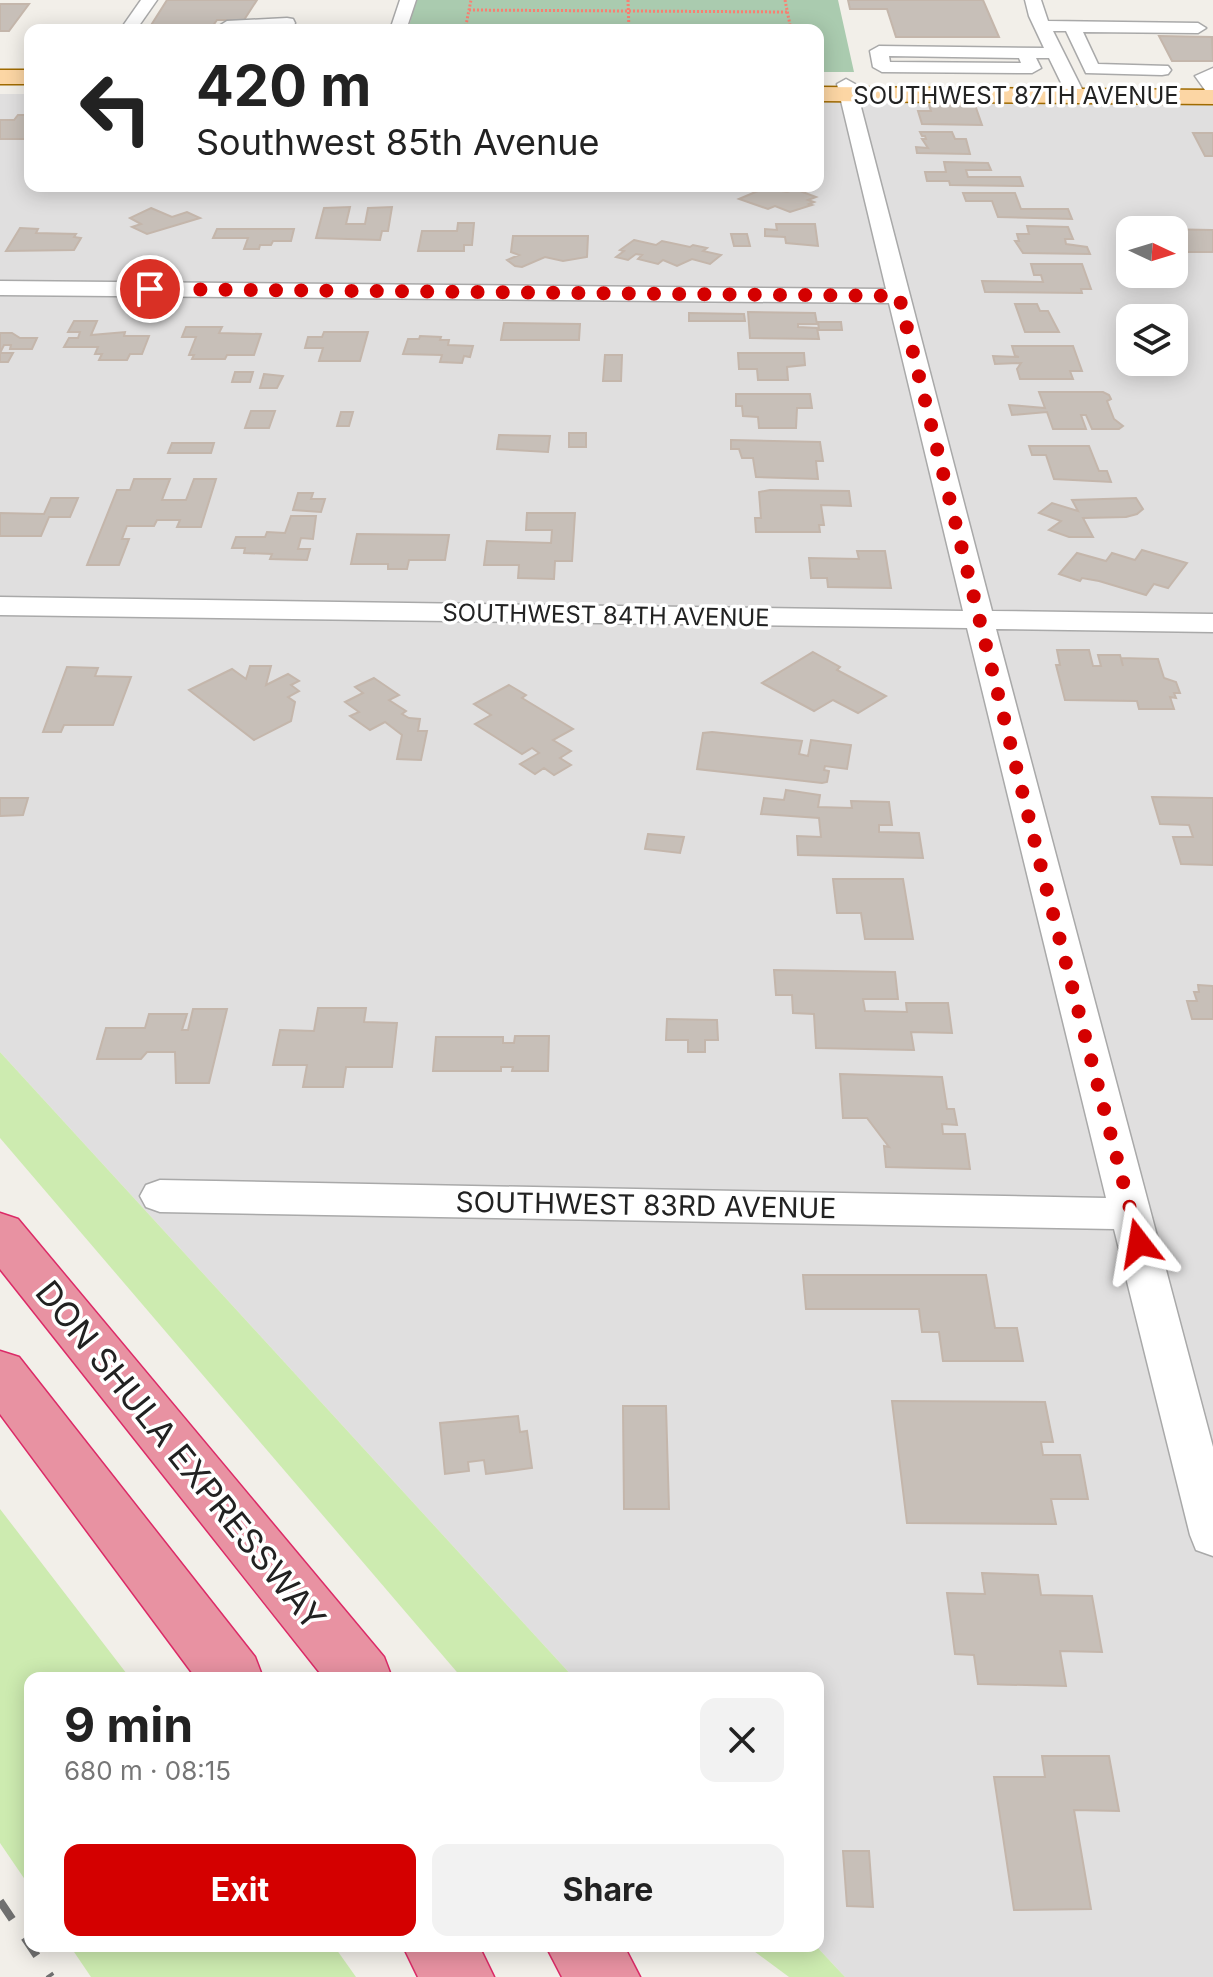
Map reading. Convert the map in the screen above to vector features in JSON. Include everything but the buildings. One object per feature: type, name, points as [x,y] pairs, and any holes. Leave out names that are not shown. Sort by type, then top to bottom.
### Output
[{"type":"highway","name":"DON SHULA EXPRESSWAY","points":[[0,1233],[357,1672]]},
{"type":"highway","points":[[0,1373],[228,1672]]},
{"type":"highway","points":[[441,1952],[460,1977]]},
{"type":"highway","points":[[585,1952],[606,1977]]},
{"type":"main road","points":[[0,77],[24,77]]},
{"type":"main road","name":"SOUTHWEST 87TH AVENUE","points":[[824,84],[847,89]]},
{"type":"main road","name":"SOUTHWEST 87TH AVENUE","points":[[824,93],[847,89],[1074,90],[1212,86]]},
{"type":"main road","points":[[0,87],[24,87]]},
{"type":"street","points":[[132,24],[149,0]]},
{"type":"street","points":[[396,24],[408,0]]},
{"type":"street","points":[[1033,0],[1042,26],[1074,90]]},
{"type":"street","points":[[1183,4],[1206,28]]},
{"type":"street","points":[[267,24],[287,23]]},
{"type":"street","points":[[1042,26],[1206,28]]},
{"type":"street","points":[[1072,26],[1092,69],[1162,70]]},
{"type":"street","points":[[1025,53],[1032,68],[882,67],[879,51],[1057,53]]},
{"type":"street","points":[[847,89],[1045,883],[1213,1535]]},
{"type":"street","points":[[0,288],[899,296]]},
{"type":"street","name":"SOUTHWEST 84TH AVENUE","points":[[0,606],[1213,623]]},
{"type":"street","name":"SOUTHWEST 83RD AVENUE","points":[[160,1196],[1132,1214]]},
{"type":"path","points":[[466,24],[471,0]]},
{"type":"path","points":[[628,0],[629,24]]},
{"type":"path","points":[[785,0],[790,24]]},
{"type":"path","points":[[469,10],[788,12]]},
{"type":"shaded area","points":[[0,94],[24,94],[24,192],[824,192],[824,99],[1213,102],[1213,1977],[845,1977],[822,1952],[824,1672],[568,1672],[0,1052]]},
{"type":"green space","points":[[416,0],[838,0],[854,72],[824,72],[824,24],[410,24]]},
{"type":"green space","points":[[0,1052],[568,1672],[457,1672],[0,1138]]},
{"type":"green space","points":[[0,1509],[125,1672],[24,1672],[24,1878],[0,1843]]},
{"type":"green space","points":[[74,1952],[338,1952],[356,1977],[91,1977]]},
{"type":"green space","points":[[755,1952],[822,1952],[845,1977],[789,1977]]},
{"type":"railway","points":[[0,1901],[24,1937]]},
{"type":"railway","points":[[34,1952],[51,1977]]},
{"type":"route","points":[[150,289],[899,296],[1045,883],[1139,1243]]}]
